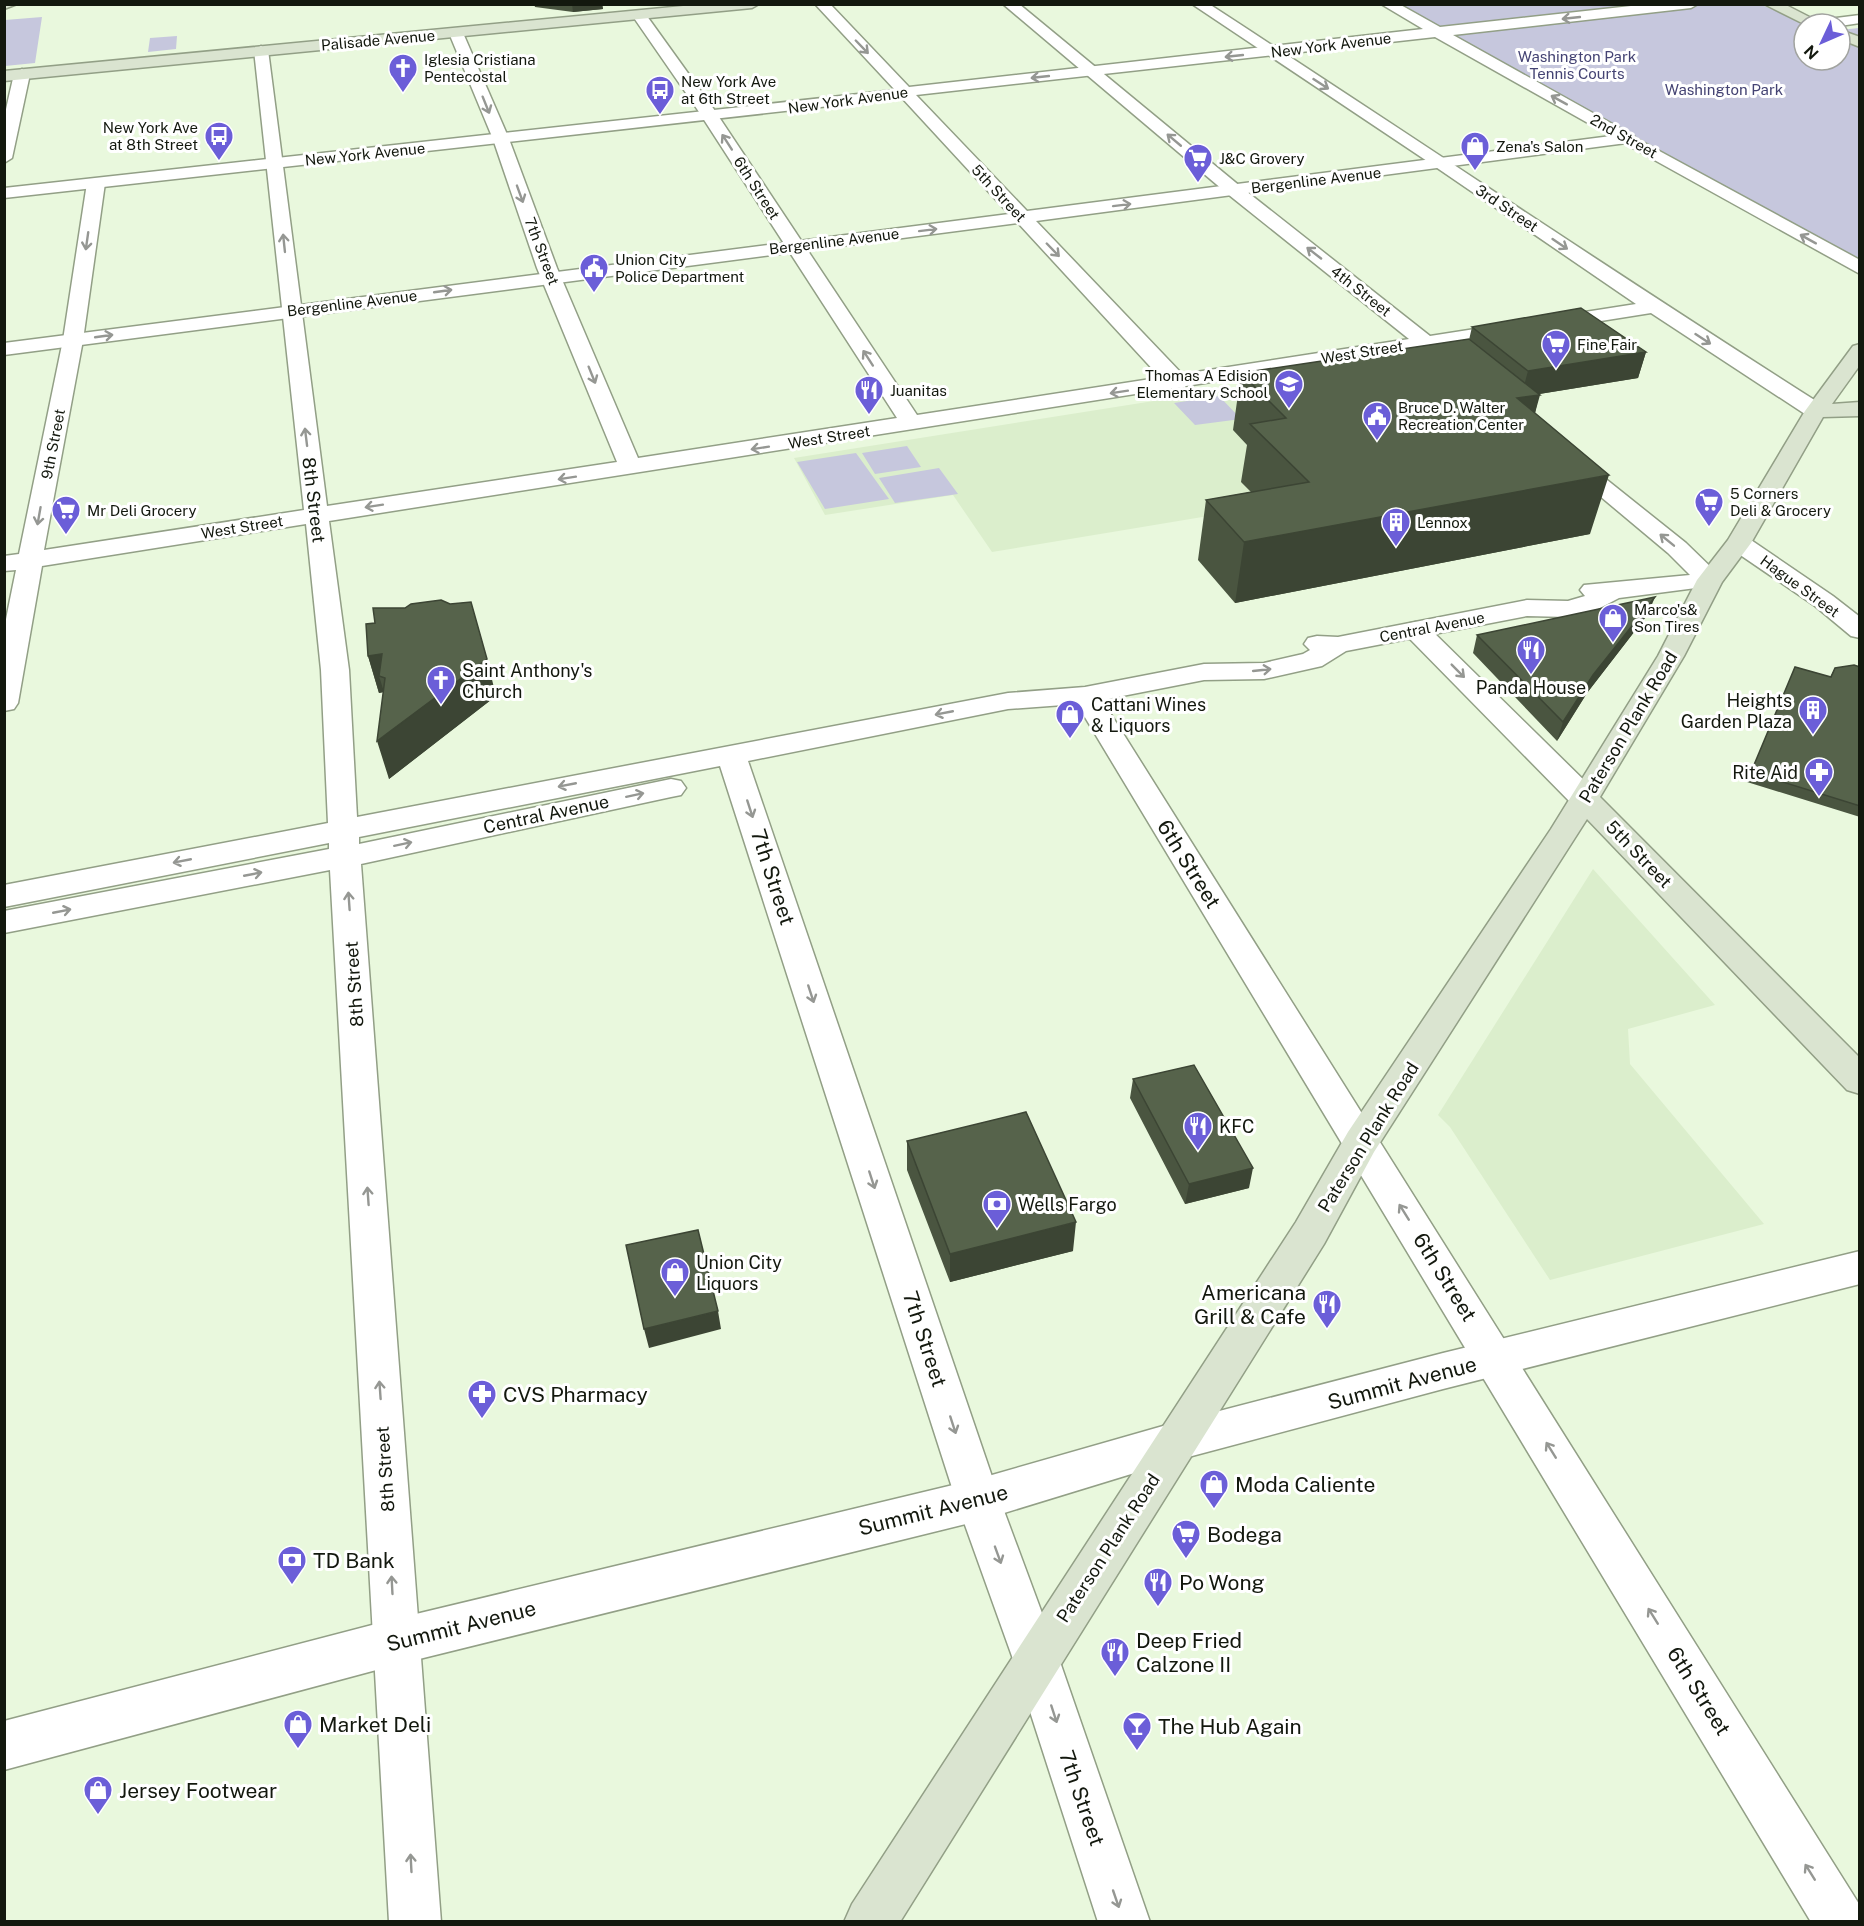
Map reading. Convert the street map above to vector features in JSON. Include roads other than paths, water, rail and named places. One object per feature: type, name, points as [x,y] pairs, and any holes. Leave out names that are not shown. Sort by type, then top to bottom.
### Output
[{"type":"main road","points":[[4,5],[10,4]]},
{"type":"main road","name":"Palisade Avenue","points":[[4,75],[752,4]]},
{"type":"main road","points":[[1771,4],[1792,13]]},
{"type":"main road","name":"Paterson Plank Road","points":[[870,1922],[1310,1233],[1361,1142],[1585,799],[1671,656],[1710,580],[1739,543],[1816,411],[1856,362]]},
{"type":"main road","points":[[1816,411],[1860,409]]},
{"type":"main road","name":"5th Street","points":[[1585,799],[1860,1081]]},
{"type":"street","name":"5th Street","points":[[822,4],[1177,382]]},
{"type":"street","name":"4th Street","points":[[1010,4],[1235,191],[1449,361]]},
{"type":"street","name":"3rd Street","points":[[1198,4],[1442,164],[1653,307],[1816,411]]},
{"type":"street","name":"2nd Street","points":[[1388,4],[1860,268]]},
{"type":"street","name":"New York Avenue","points":[[4,193],[710,116],[1691,4]]},
{"type":"street","name":"6th Street","points":[[639,15],[710,116],[912,424]]},
{"type":"street","name":"7th Street","points":[[456,33],[501,139],[552,276],[631,468]]},
{"type":"street","name":"8th Street","points":[[261,50],[335,670],[395,1642],[403,1724],[415,1922]]},
{"type":"street","points":[[4,158],[22,74]]},
{"type":"street","name":"Bergenline Avenue","points":[[4,349],[552,276],[1235,191],[1628,139]]},
{"type":"street","name":"9th Street","points":[[4,703],[73,340],[96,183]]},
{"type":"street","name":"West Street","points":[[4,564],[1653,307]]},
{"type":"street","points":[[1548,444],[1677,549],[1710,580]]},
{"type":"street","name":"Hague Street","points":[[1739,543],[1824,601],[1860,630]]},
{"type":"street","name":"Central Avenue","points":[[4,922],[344,843],[735,764],[1016,718],[1085,695],[1204,672],[1264,671],[1312,660],[1338,645],[1527,608],[1568,609],[1587,605],[1613,591],[1710,580]]},
{"type":"street","name":"5th Street","points":[[1416,630],[1585,799]]},
{"type":"street","name":"6th Street","points":[[1085,695],[1841,1922]]},
{"type":"street","name":"7th Street","points":[[735,764],[978,1500],[1036,1659],[1124,1922]]},
{"type":"street","name":"Central Avenue","points":[[4,896],[344,843]]},
{"type":"street","name":"Summit Avenue","points":[[4,1746],[395,1642],[978,1500],[1177,1441],[1495,1358],[1860,1267]]},
{"type":"place","name":"Iglesia Cristiana Pentecostal","points":[[403,94]]},
{"type":"place","name":"New York Ave at 6th Street","points":[[660,116]]},
{"type":"place","name":"New York Ave at 8th Street","points":[[219,162]]},
{"type":"place","name":"Zena's Salon","points":[[1475,172]]},
{"type":"place","name":"J&C Grovery","points":[[1198,184]]},
{"type":"place","name":"Union City Police Department","points":[[594,294]]},
{"type":"place","name":"Fine Fair","points":[[1556,370]]},
{"type":"place","name":"Thomas A Edision Elementary School","points":[[1289,410]]},
{"type":"place","name":"Juanitas","points":[[869,416]]},
{"type":"place","name":"Bruce D. Walter Recreation Center","points":[[1377,442]]},
{"type":"place","name":"5 Corners Deli & Grocery","points":[[1709,528]]},
{"type":"place","name":"Mr Deli Grocery","points":[[66,536]]},
{"type":"place","name":"Lennox","points":[[1396,548]]},
{"type":"place","name":"Marco's& Son Tires","points":[[1613,644]]},
{"type":"place","name":"Panda House","points":[[1531,676]]},
{"type":"place","name":"Saint Anthony's Church","points":[[441,706]]},
{"type":"place","name":"Heights Garden Plaza","points":[[1813,736]]},
{"type":"place","name":"Cattani Wines & Liquors","points":[[1070,740]]},
{"type":"place","name":"Rite Aid","points":[[1819,798]]},
{"type":"place","name":"KFC","points":[[1198,1152]]},
{"type":"place","name":"Wells Fargo","points":[[997,1230]]},
{"type":"place","name":"Union City Liquors","points":[[675,1298]]},
{"type":"place","name":"Americana Grill & Cafe","points":[[1327,1330]]},
{"type":"place","name":"CVS Pharmacy","points":[[482,1420]]},
{"type":"place","name":"Moda Caliente","points":[[1214,1510]]},
{"type":"place","name":"Bodega","points":[[1186,1560]]},
{"type":"place","name":"TD Bank","points":[[292,1586]]},
{"type":"place","name":"Po Wong","points":[[1158,1608]]},
{"type":"place","name":"Deep Fried Calzone II","points":[[1115,1678]]},
{"type":"place","name":"Market Deli","points":[[298,1750]]},
{"type":"place","name":"The Hub Again","points":[[1137,1752]]},
{"type":"place","name":"Jersey Footwear","points":[[98,1816]]},
{"type":"park label","name":"Washington Park Tennis Courts","points":[[1577,64]]},
{"type":"park label","name":"Washington Park","points":[[1724,89]]}]
